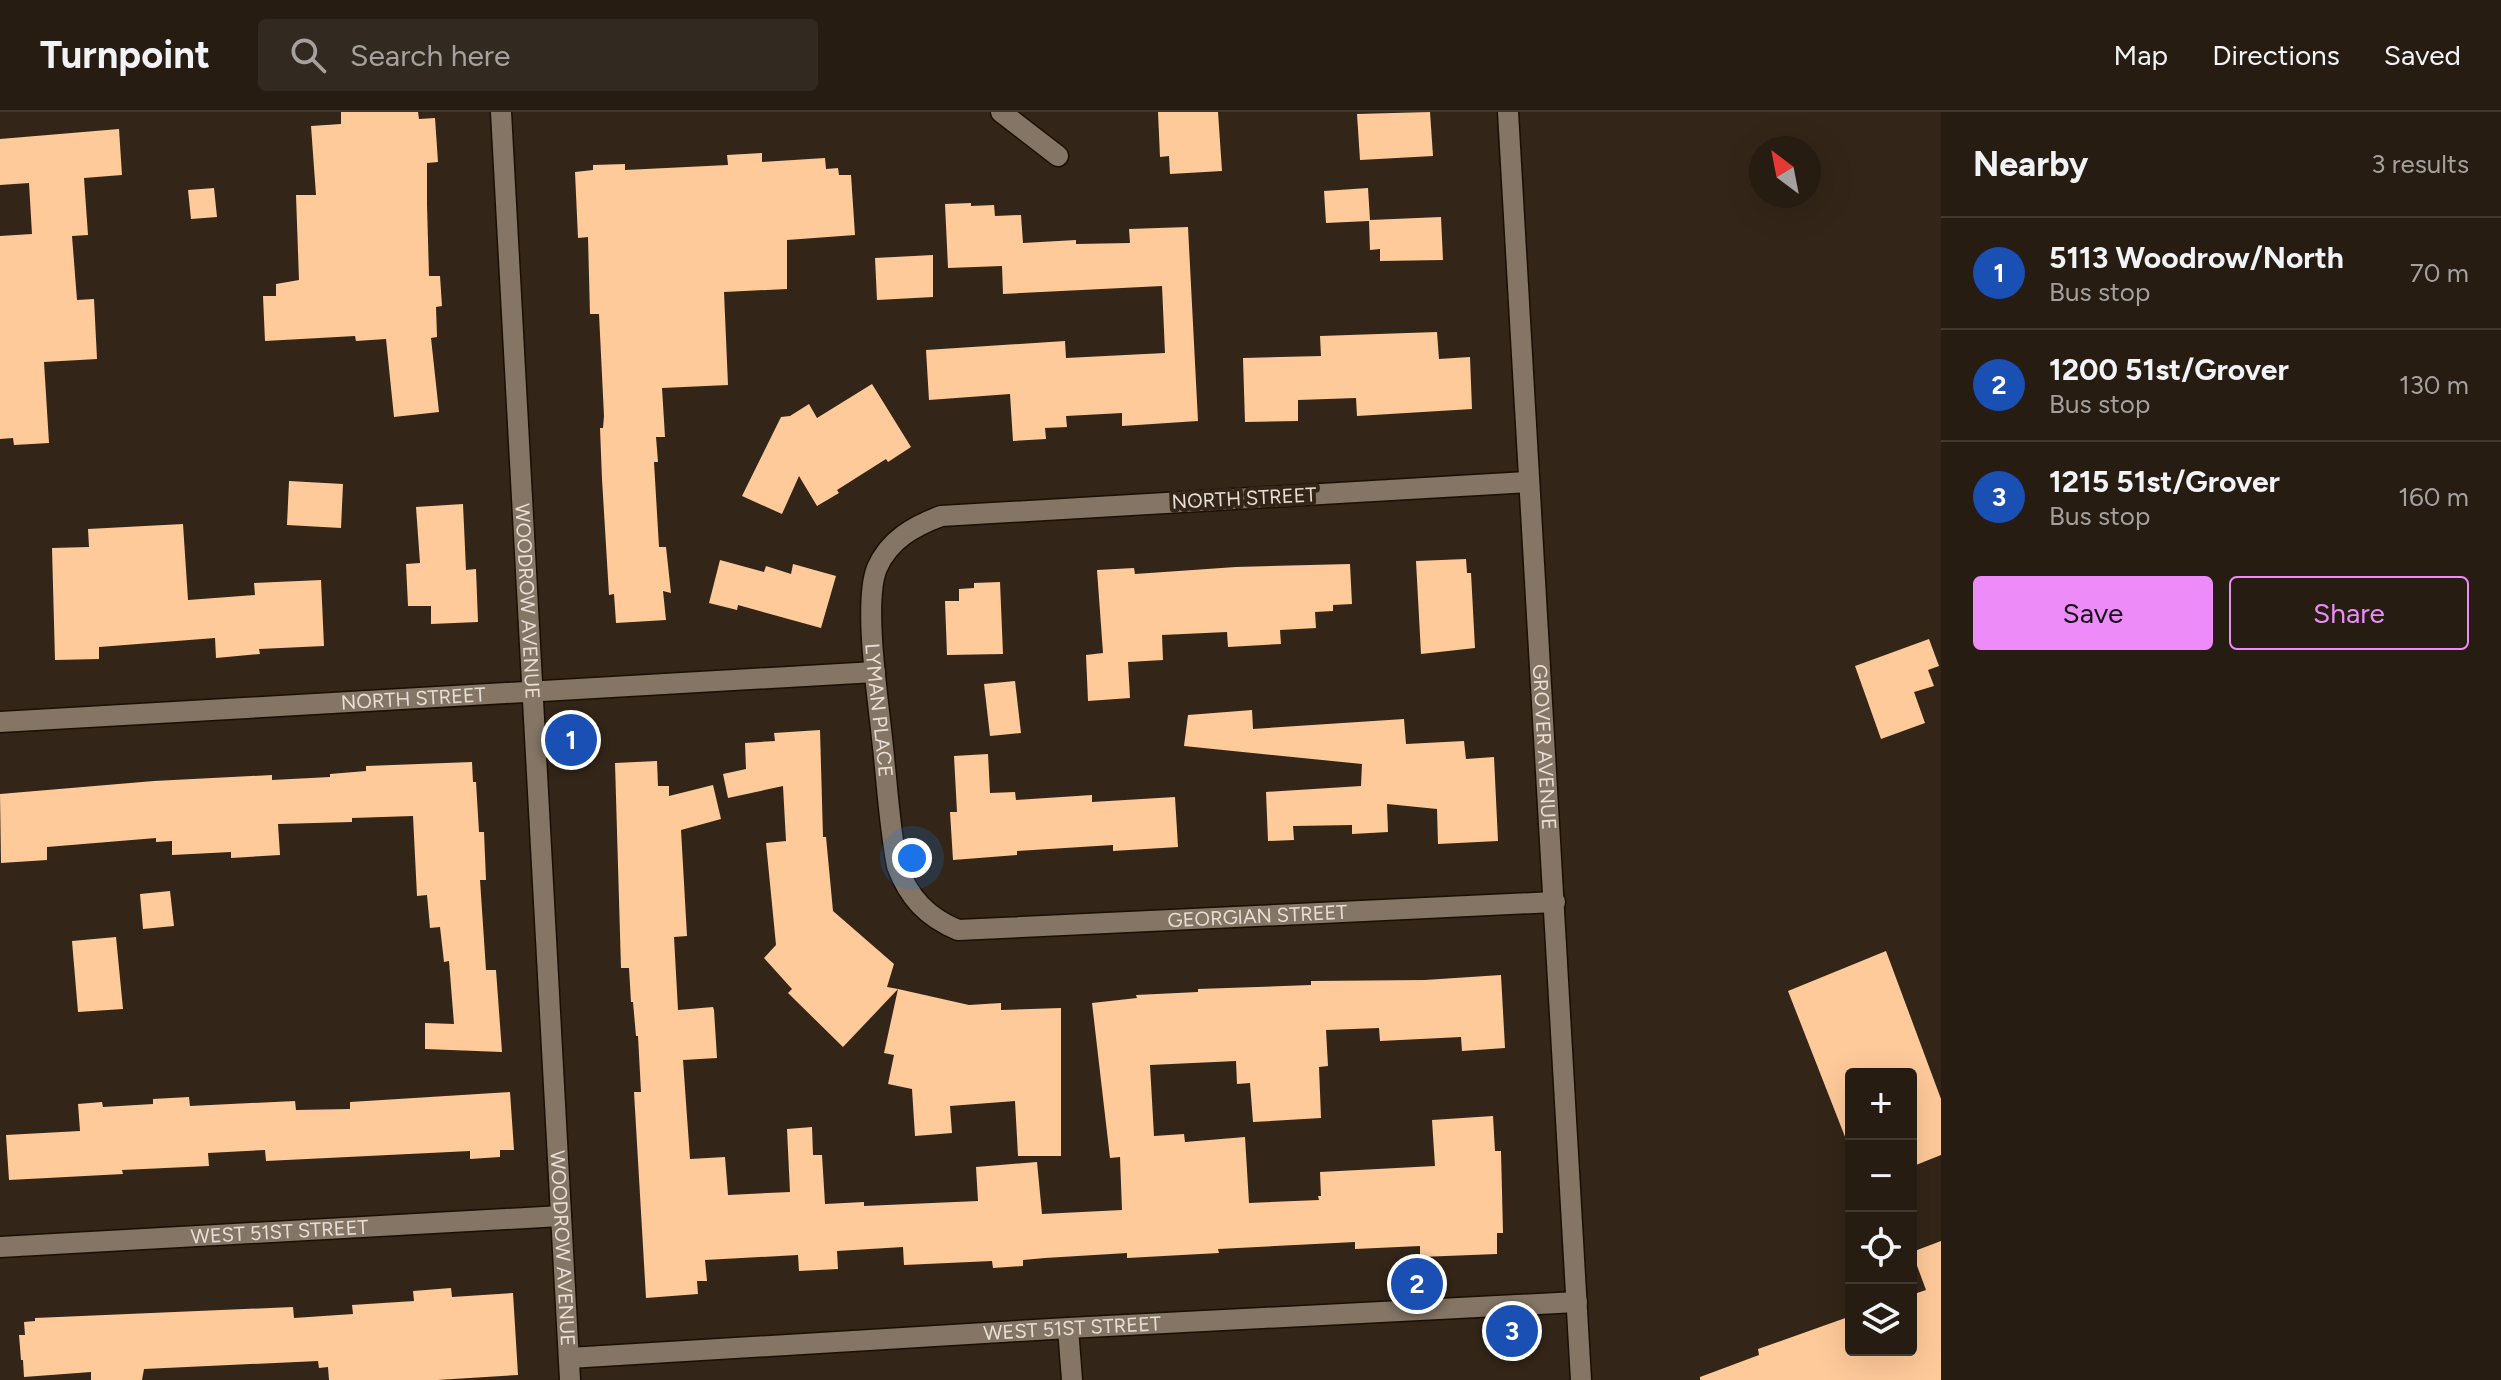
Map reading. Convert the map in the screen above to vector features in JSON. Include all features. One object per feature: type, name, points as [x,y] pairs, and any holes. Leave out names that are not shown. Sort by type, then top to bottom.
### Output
[{"type":"street","name":"WOODROW AVENUE","points":[[501,112],[570,1380]]},
{"type":"street","points":[[1001,112],[1058,156]]},
{"type":"street","name":"GROVER AVENUE","points":[[1508,112],[1581,1380]]},
{"type":"street","name":"NORTH STREET","points":[[960,514],[1528,482]]},
{"type":"street","name":"LYMAN PLACE","points":[[958,930],[941,923],[919,905],[904,884],[897,866],[875,672],[871,589],[877,567],[888,549],[902,535],[919,524],[941,516],[960,514]]},
{"type":"street","name":"NORTH STREET","points":[[0,722],[875,672]]},
{"type":"street","name":"GEORGIAN STREET","points":[[958,930],[1555,902]]},
{"type":"street","name":"WEST 51ST STREET","points":[[0,1247],[561,1216]]},
{"type":"street","name":"WEST 51ST STREET","points":[[569,1358],[1577,1302]]},
{"type":"street","points":[[1068,1328],[1072,1380]]},
{"type":"building","points":[[341,112],[418,112],[419,119],[435,118],[438,162],[427,163],[427,205],[429,276],[440,276],[442,306],[436,307],[437,337],[431,338],[439,412],[394,417],[386,339],[356,341],[355,336],[265,341],[263,296],[276,296],[276,284],[299,280],[296,195],[316,195],[311,126],[341,124]]},
{"type":"building","points":[[1158,112],[1218,112],[1222,171],[1170,174],[1169,156],[1160,157]]},
{"type":"building","points":[[1430,112],[1433,156],[1360,160],[1357,114]]},
{"type":"building","points":[[119,129],[122,175],[84,178],[88,235],[72,236],[77,300],[94,299],[97,359],[44,362],[49,443],[14,445],[13,438],[0,439],[0,236],[32,234],[29,183],[0,185],[0,139]]},
{"type":"building","points":[[762,153],[762,162],[825,158],[826,169],[838,168],[839,175],[851,175],[855,235],[787,240],[787,289],[724,292],[728,385],[662,388],[665,437],[656,437],[658,462],[654,462],[659,547],[666,547],[671,593],[663,591],[666,620],[616,623],[614,594],[609,595],[602,479],[600,428],[603,428],[604,416],[599,314],[590,314],[588,237],[578,238],[575,172],[593,170],[593,165],[625,164],[625,170],[728,165],[727,155]]},
{"type":"building","points":[[214,188],[217,217],[191,219],[188,190]]},
{"type":"building","points":[[1368,188],[1370,220],[1441,217],[1443,260],[1380,261],[1380,249],[1370,250],[1369,221],[1326,223],[1324,191]]},
{"type":"building","points":[[971,203],[971,206],[994,205],[995,216],[1021,215],[1023,243],[1076,240],[1076,244],[1130,243],[1129,229],[1188,227],[1198,421],[1122,426],[1122,413],[1066,416],[1067,427],[1045,428],[1046,439],[1013,441],[1010,394],[929,400],[926,350],[1065,341],[1066,358],[1165,353],[1162,286],[1003,294],[1002,266],[948,268],[945,204]]},
{"type":"building","points":[[933,255],[933,297],[877,300],[875,258]]},
{"type":"building","points":[[1437,332],[1439,359],[1470,357],[1472,409],[1357,416],[1356,398],[1298,400],[1298,421],[1245,422],[1243,358],[1321,356],[1320,336]]},
{"type":"building","points":[[872,384],[911,447],[888,462],[886,459],[817,506],[799,476],[782,514],[742,496],[781,417],[790,416],[809,404],[817,418]]},
{"type":"building","points":[[289,481],[343,484],[341,528],[287,525]]},
{"type":"building","points":[[463,504],[466,570],[476,569],[478,622],[431,624],[431,606],[408,606],[406,564],[420,563],[416,507]]},
{"type":"building","points":[[183,524],[188,600],[255,595],[254,583],[321,580],[324,646],[259,649],[260,654],[216,658],[215,638],[99,647],[99,659],[55,660],[52,548],[89,547],[88,529]]},
{"type":"building","points":[[1466,559],[1467,573],[1471,573],[1475,648],[1421,654],[1416,561]]},
{"type":"building","points":[[720,560],[764,572],[766,566],[791,574],[793,564],[836,576],[821,628],[738,605],[737,610],[709,603]]},
{"type":"building","points":[[1350,564],[1352,604],[1333,605],[1333,611],[1315,612],[1316,628],[1280,630],[1281,644],[1228,647],[1227,632],[1162,635],[1163,660],[1128,662],[1130,698],[1088,701],[1086,655],[1103,653],[1097,570],[1134,568],[1135,574]]},
{"type":"building","points":[[1000,582],[1003,654],[947,655],[945,601],[959,601],[959,589],[974,588],[974,583]]},
{"type":"building","points":[[1929,639],[1939,666],[1928,670],[1934,686],[1914,692],[1925,723],[1881,739],[1855,666]]},
{"type":"building","points":[[1015,681],[1021,733],[990,736],[984,684]]},
{"type":"building","points":[[1252,710],[1253,729],[1404,719],[1406,744],[1464,741],[1466,759],[1494,757],[1498,841],[1438,844],[1437,809],[1387,804],[1388,832],[1352,834],[1352,825],[1293,826],[1294,840],[1268,841],[1266,792],[1361,786],[1362,764],[1184,746],[1188,715]]},
{"type":"building","points":[[820,730],[823,837],[826,837],[833,911],[894,964],[887,987],[898,989],[843,1047],[788,993],[792,989],[764,958],[776,945],[766,843],[786,841],[783,786],[728,798],[723,774],[746,769],[745,743],[775,741],[774,733]]},
{"type":"building","points":[[988,754],[990,793],[1015,792],[1016,800],[1092,795],[1092,802],[1175,797],[1178,847],[1113,851],[1113,845],[1017,851],[1017,855],[953,860],[950,812],[957,812],[954,756]]},
{"type":"building","points":[[657,761],[658,786],[669,786],[669,796],[713,785],[721,819],[681,830],[687,936],[674,937],[678,1010],[713,1007],[714,1010],[717,1058],[683,1060],[690,1159],[725,1157],[728,1195],[790,1192],[787,1129],[812,1127],[813,1155],[822,1155],[825,1204],[864,1202],[864,1206],[978,1201],[976,1167],[1037,1162],[1042,1214],[1122,1210],[1120,1157],[1110,1158],[1092,1003],[1137,998],[1136,995],[1198,992],[1198,989],[1311,985],[1311,981],[1425,980],[1501,975],[1505,1048],[1462,1051],[1461,1037],[1380,1041],[1379,1028],[1326,1030],[1328,1066],[1319,1067],[1321,1118],[1253,1122],[1250,1083],[1237,1084],[1236,1061],[1150,1065],[1154,1136],[1184,1134],[1185,1142],[1245,1137],[1249,1203],[1319,1200],[1320,1172],[1435,1166],[1432,1120],[1493,1116],[1495,1151],[1501,1151],[1503,1233],[1497,1233],[1497,1254],[1420,1257],[1420,1246],[1355,1249],[1355,1242],[1218,1249],[1219,1253],[1127,1258],[1127,1253],[1045,1258],[1023,1260],[1023,1266],[993,1268],[992,1261],[904,1265],[903,1247],[837,1251],[838,1269],[799,1271],[798,1255],[705,1260],[707,1281],[697,1281],[698,1294],[646,1298],[634,1092],[641,1092],[638,1036],[631,1002],[629,968],[621,968],[615,763]]},
{"type":"building","points":[[472,762],[479,832],[484,832],[486,880],[480,880],[486,970],[496,970],[502,1052],[425,1049],[425,1023],[454,1024],[449,961],[444,962],[440,927],[430,928],[427,895],[417,896],[413,816],[278,824],[280,855],[231,858],[231,852],[172,855],[172,841],[156,842],[156,838],[47,847],[47,860],[1,863],[0,794],[154,781],[272,775],[272,780],[330,777],[330,774],[366,771],[366,766]]},
{"type":"building","points":[[170,891],[174,926],[143,929],[140,894]]},
{"type":"building","points":[[116,937],[123,1009],[78,1012],[72,941]]},
{"type":"building","points":[[1886,951],[1941,1099],[1941,1155],[1917,1165],[1917,1068],[1845,1068],[1845,1137],[1788,991]]},
{"type":"building","points":[[898,989],[969,1005],[1001,1003],[1001,1010],[1061,1008],[1061,1156],[1018,1156],[1015,1101],[950,1106],[952,1133],[915,1136],[912,1089],[888,1084],[894,1055],[884,1053]]},
{"type":"building","points":[[510,1092],[514,1150],[500,1150],[500,1157],[470,1159],[470,1151],[266,1161],[265,1150],[208,1153],[209,1166],[9,1180],[6,1135],[80,1131],[78,1104],[102,1102],[103,1107],[153,1104],[153,1099],[189,1097],[190,1106],[295,1101],[296,1110],[350,1109],[350,1102]]},
{"type":"building","points":[[1941,1241],[1941,1380],[1700,1380],[1700,1377],[1759,1355],[1758,1349],[1845,1318],[1845,1356],[1917,1356],[1917,1293],[1926,1290],[1917,1266],[1917,1250]]},
{"type":"building","points":[[451,1288],[452,1297],[513,1293],[518,1375],[437,1380],[329,1380],[328,1367],[319,1368],[318,1361],[144,1369],[142,1380],[91,1380],[91,1372],[24,1377],[19,1335],[25,1335],[24,1322],[35,1321],[35,1318],[293,1307],[294,1318],[353,1314],[352,1305],[414,1301],[413,1291]]},
{"type":"place","name":"5113 Woodrow/North","points":[[571,740]]},
{"type":"place","name":"1200 51st/Grover","points":[[1417,1284]]},
{"type":"place","name":"1215 51st/Grover","points":[[1512,1331]]}]
